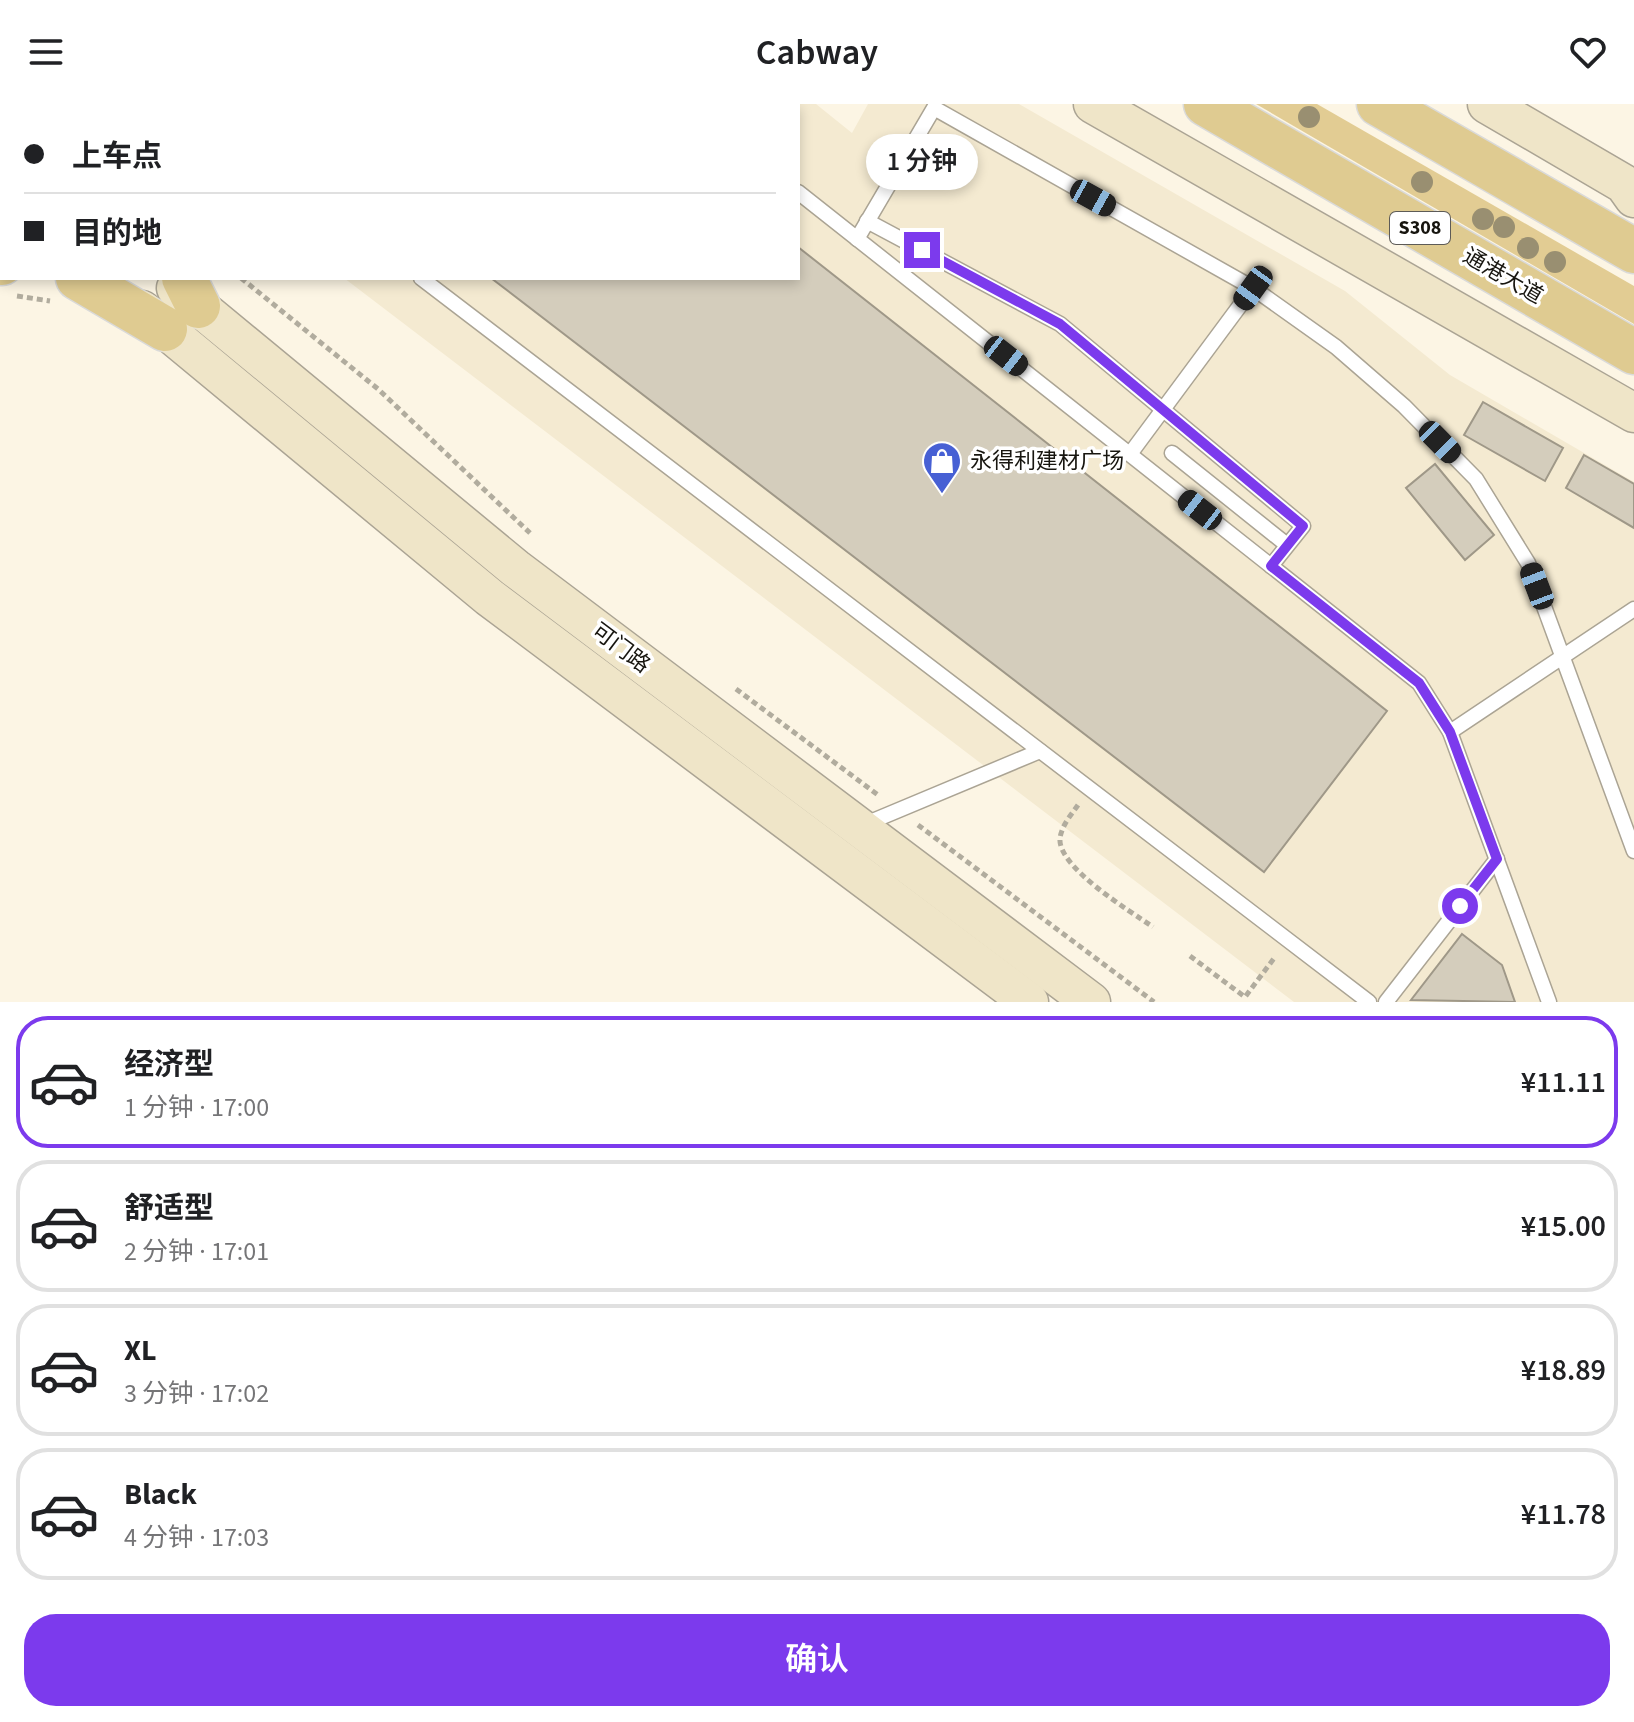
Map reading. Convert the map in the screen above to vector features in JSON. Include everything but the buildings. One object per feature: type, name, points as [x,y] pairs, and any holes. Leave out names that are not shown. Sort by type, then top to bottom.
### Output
[{"type":"main road","points":[[1093,104],[1634,413]]},
{"type":"main road","name":"通港大道","points":[[1206,104],[1634,352]]},
{"type":"main road","points":[[1379,104],[1634,251]]},
{"type":"main road","points":[[1487,104],[1624,184],[1634,198]]},
{"type":"main road","points":[[86,280],[183,304]]},
{"type":"main road","name":"可门路","points":[[108,280],[183,304],[515,568],[1091,1002]]},
{"type":"main road","name":"可门路","points":[[166,280],[183,304],[489,597],[1029,1002]]},
{"type":"lane","points":[[857,239],[934,108],[1253,288],[1336,347],[1404,406],[1476,479],[1528,563],[1634,851]]},
{"type":"lane","points":[[800,194],[1419,683],[1450,732],[1549,1002]]},
{"type":"lane","points":[[867,221],[1060,324],[1303,526],[1271,566]]},
{"type":"lane","points":[[424,280],[1369,1002]]},
{"type":"lane","points":[[1130,454],[1253,288]]},
{"type":"lane","points":[[1172,453],[1287,545]]},
{"type":"lane","points":[[1450,732],[1634,609]]},
{"type":"lane","points":[[859,827],[1040,751]]},
{"type":"lane","points":[[1386,1002],[1497,859]]},
{"type":"path","points":[[243,280],[378,389],[535,538]]},
{"type":"path","points":[[735,688],[1154,1002]]},
{"type":"path","points":[[1090,789],[1065,824],[1060,840],[1065,856],[1076,869],[1153,927]]},
{"type":"path","points":[[1190,956],[1245,997],[1288,940]]},
{"type":"shaded area","points":[[800,104],[816,104],[852,133],[868,104],[1019,104],[1345,291],[1450,375],[1634,482],[1634,1002],[1294,1002],[347,280],[800,280]]},
{"type":"shaded area","points":[[1256,104],[1317,104],[1634,286],[1634,324]]},
{"type":"place","name":"永得利建材广场","points":[[942,495]]},
{"type":"route","points":[[922,250],[1060,324],[1303,526],[1271,566],[1419,683],[1450,732],[1497,859],[1460,906]]}]
